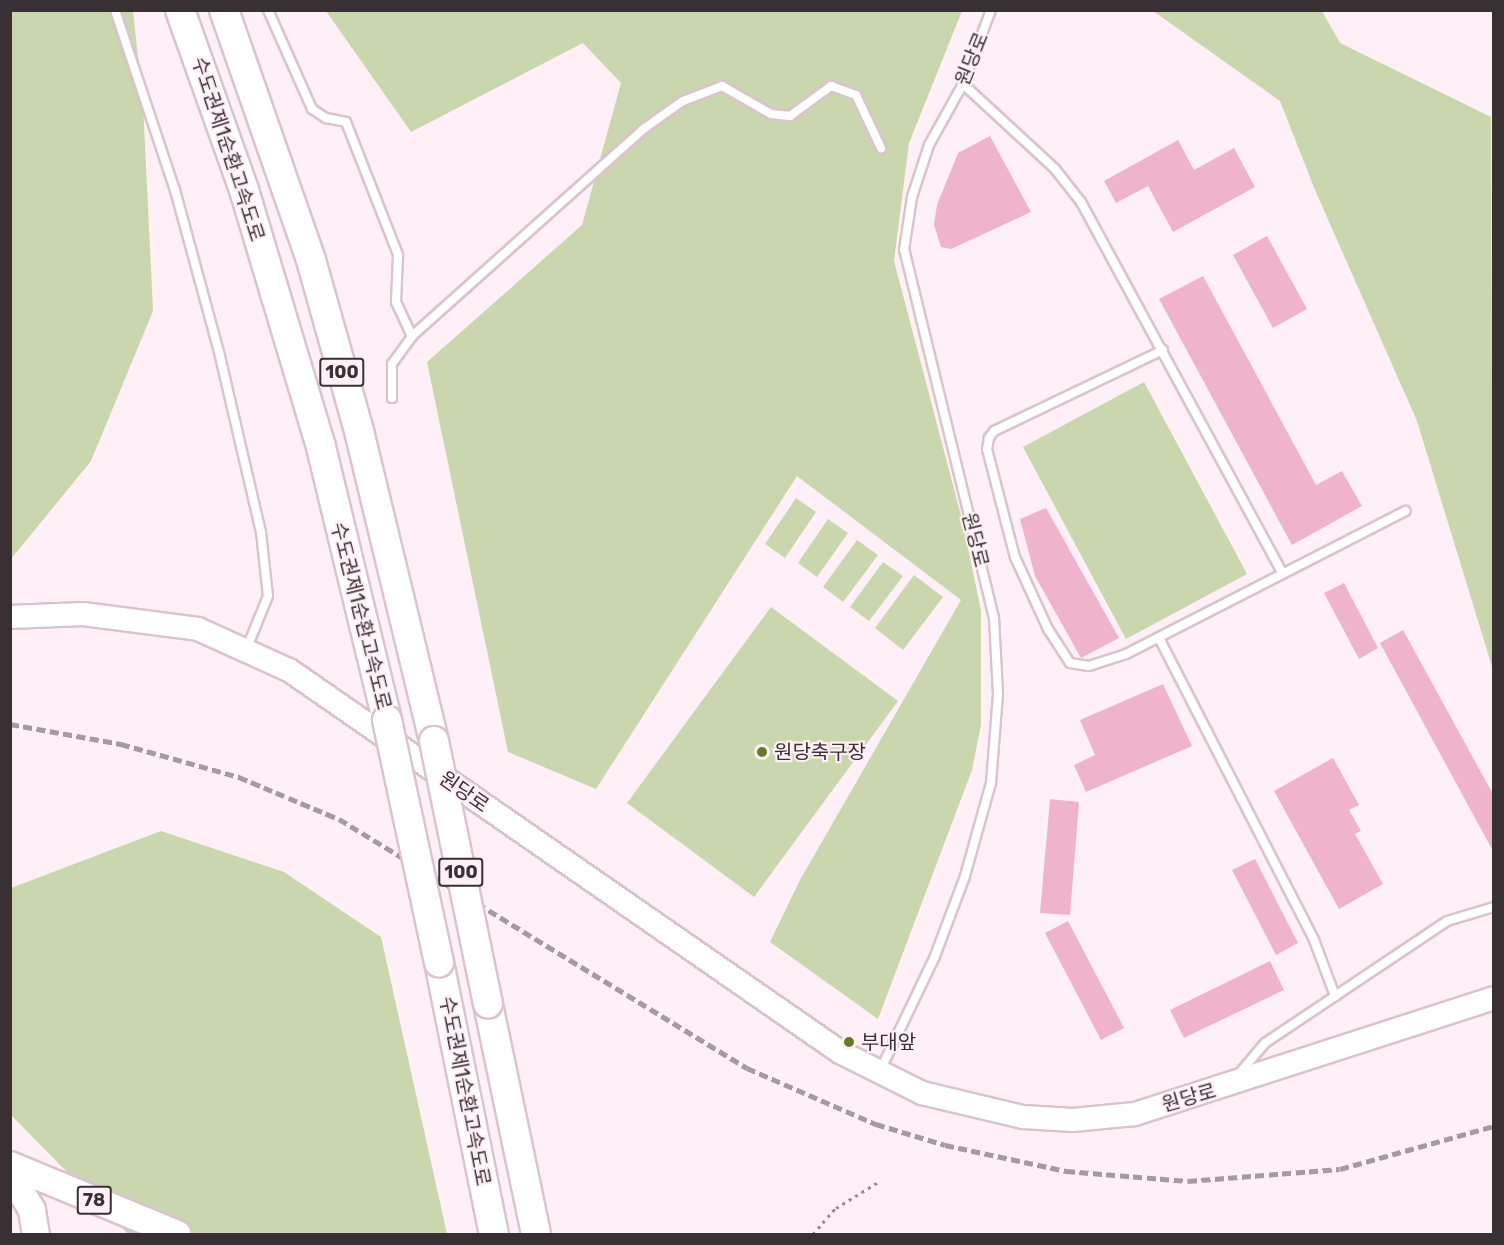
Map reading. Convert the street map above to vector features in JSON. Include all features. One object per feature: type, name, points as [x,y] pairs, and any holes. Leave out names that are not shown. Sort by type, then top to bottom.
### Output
[{"type":"highway","name":"수도권제1순환고속도로","points":[[180,10],[244,190],[321,447],[387,720],[494,1234]]},
{"type":"highway","name":"수도권제1순환고속도로","points":[[224,10],[311,260],[359,431],[434,741],[536,1234]]},
{"type":"main road","name":"원당로","points":[[10,618],[83,614],[198,629],[289,670],[840,1052],[922,1093],[1023,1117],[1073,1120],[1135,1114],[1228,1087],[1494,998]]},
{"type":"main road","points":[[13,1177],[32,1210],[36,1234]]},
{"type":"main road","name":"78","points":[[13,1177],[141,1234]]},
{"type":"main road","name":"78","points":[[13,1177],[177,1234]]},
{"type":"lane","points":[[115,10],[172,179],[219,352],[261,532],[268,596],[246,651]]},
{"type":"lane","points":[[268,10],[312,109],[326,118],[346,122],[398,255],[396,302],[412,336]]},
{"type":"lane","name":"원당로","points":[[880,1072],[935,956],[965,876],[991,783],[997,705],[994,618],[904,250],[912,197],[929,145],[963,84],[991,10]]},
{"type":"lane","points":[[963,84],[1055,170],[1081,202],[1283,574]]},
{"type":"lane","points":[[392,398],[392,364],[412,336],[642,130],[683,101],[722,86],[771,114],[790,116],[831,86],[856,95],[881,148]]},
{"type":"lane","points":[[1163,350],[994,431],[987,449],[1015,557],[1061,653],[1070,663],[1089,666],[1126,654],[1406,512]]},
{"type":"lane","points":[[1159,638],[1314,940],[1335,996]]},
{"type":"lane","points":[[1228,1087],[1265,1043],[1447,921],[1494,907]]},
{"type":"path","points":[[813,1234],[836,1208],[880,1182]]},
{"type":"green space","points":[[11,11],[133,11],[143,104],[153,311],[91,461],[11,559]]},
{"type":"green space","points":[[326,11],[962,11],[909,143],[894,261],[963,523],[981,611],[981,725],[972,770],[878,1019],[770,942],[800,880],[961,600],[797,476],[596,789],[508,752],[427,362],[582,225],[621,83],[583,43],[411,132]]},
{"type":"green space","points":[[1153,11],[1322,11],[1340,43],[1491,117],[1493,670],[1417,421],[1315,190],[1280,101]]},
{"type":"green space","points":[[1144,382],[1247,574],[1126,639],[1023,447]]},
{"type":"green space","points":[[796,498],[816,512],[785,558],[765,544]]},
{"type":"green space","points":[[828,519],[848,533],[817,577],[798,563]]},
{"type":"green space","points":[[857,540],[878,555],[843,602],[823,587]]},
{"type":"green space","points":[[883,562],[903,576],[869,621],[850,607]]},
{"type":"green space","points":[[914,575],[943,597],[903,650],[875,628]]},
{"type":"green space","name":"원당축구장","points":[[771,607],[898,701],[754,897],[627,803]]},
{"type":"green space","points":[[161,831],[284,872],[381,937],[447,1234],[128,1234],[11,1115],[11,888]]},
{"type":"building","points":[[990,136],[1031,212],[951,249],[941,247],[934,225],[937,205],[958,153]]},
{"type":"building","points":[[1178,140],[1194,170],[1234,148],[1255,187],[1173,232],[1148,186],[1116,203],[1104,181]]},
{"type":"building","points":[[1267,236],[1307,309],[1273,328],[1233,255]]},
{"type":"building","points":[[1203,276],[1316,485],[1342,471],[1362,506],[1292,545],[1159,299]]},
{"type":"building","points":[[1046,508],[1119,638],[1081,658],[1035,576],[1020,519]]},
{"type":"building","points":[[1344,583],[1378,648],[1359,659],[1324,593]]},
{"type":"building","points":[[1403,630],[1494,796],[1494,853],[1380,643]]},
{"type":"building","points":[[1163,684],[1192,746],[1086,792],[1074,765],[1095,755],[1080,720]]},
{"type":"building","points":[[1333,758],[1359,805],[1349,810],[1361,831],[1355,834],[1383,884],[1339,909],[1274,791]]},
{"type":"building","points":[[1050,799],[1079,802],[1070,915],[1040,913]]},
{"type":"building","points":[[1255,859],[1298,943],[1276,955],[1232,870]]},
{"type":"building","points":[[1068,921],[1124,1028],[1101,1040],[1045,933]]},
{"type":"building","points":[[1270,961],[1284,990],[1184,1038],[1170,1010]]},
{"type":"railway","points":[[10,724],[121,744],[239,777],[339,819],[747,1068],[876,1124],[945,1145],[1066,1171],[1188,1181],[1340,1169],[1494,1126]]},
{"type":"place","name":"원당축구장","points":[[762,752]]},
{"type":"place","name":"부대앞","points":[[849,1042]]}]
